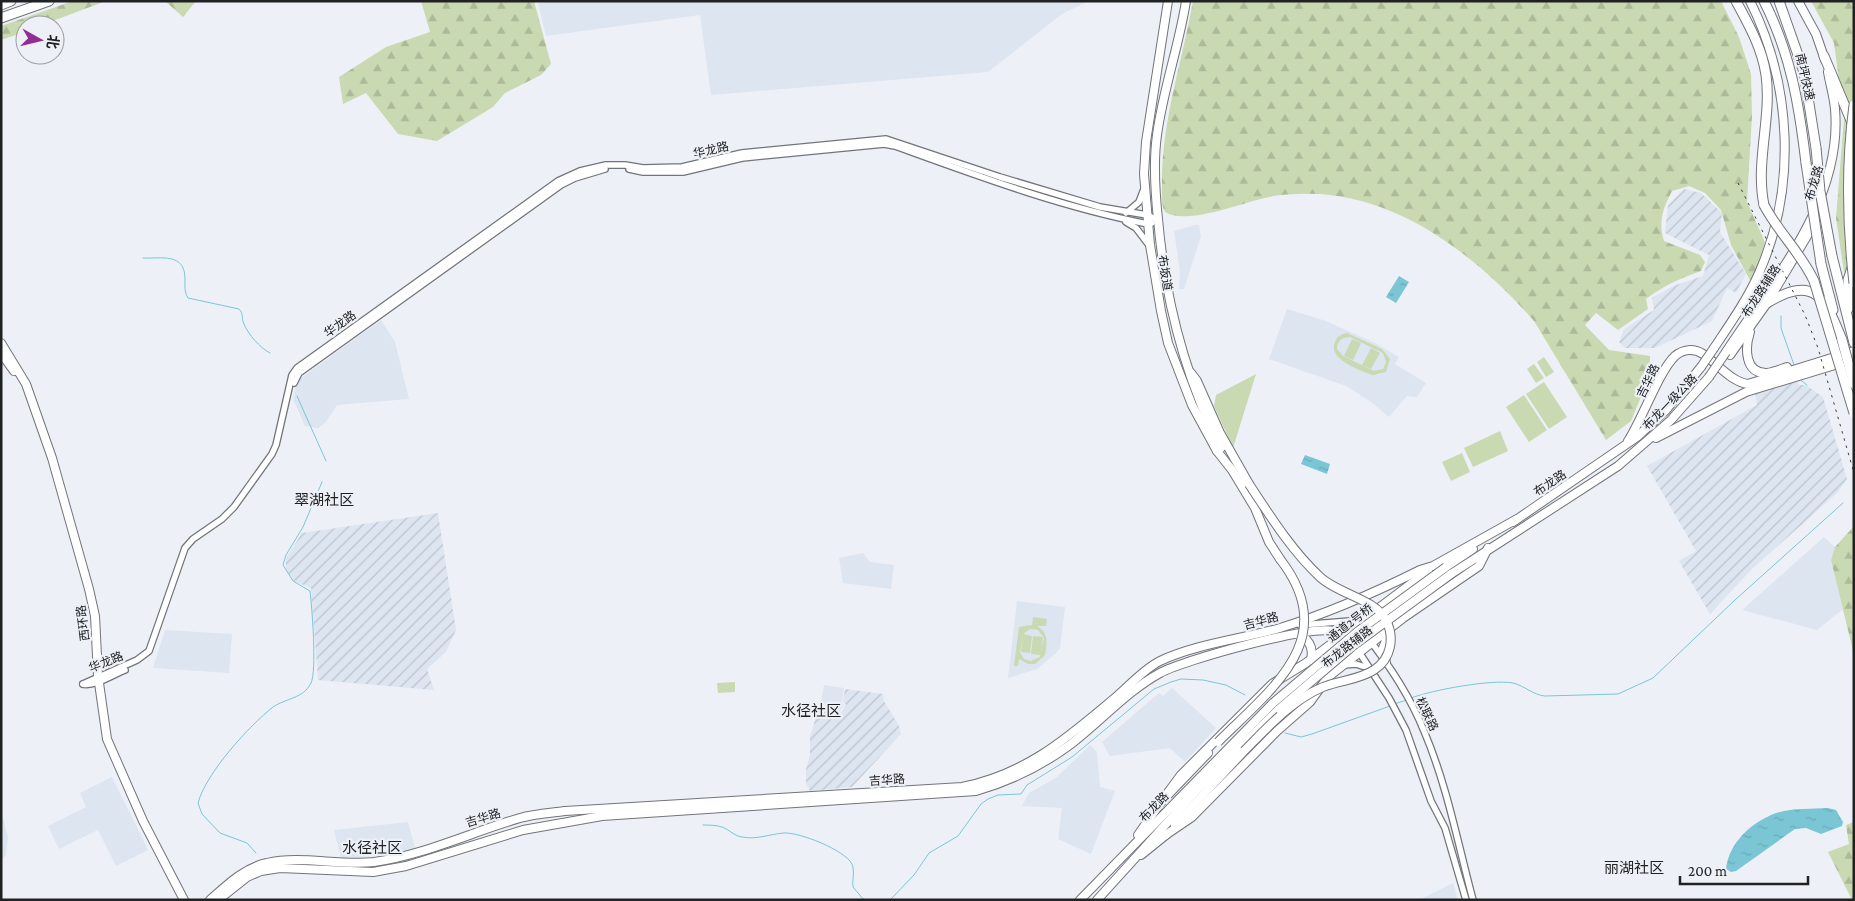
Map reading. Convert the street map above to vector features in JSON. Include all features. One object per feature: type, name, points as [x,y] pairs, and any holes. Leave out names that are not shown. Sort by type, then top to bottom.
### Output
[{"type":"highway","points":[[1,4],[11,1]]},
{"type":"highway","points":[[1,18],[49,1]]},
{"type":"highway","name":"南坪快速","points":[[1764,1],[1783,42],[1793,77],[1821,264],[1842,340]]},
{"type":"highway","name":"南坪快速","points":[[1778,1],[1804,72],[1816,148],[1820,191],[1832,256],[1850,329]]},
{"type":"highway","points":[[1737,4],[1760,49],[1766,76],[1767,103],[1760,188],[1764,205],[1771,219],[1806,264],[1814,281],[1854,413]]},
{"type":"highway","points":[[1824,56],[1854,128]]},
{"type":"highway","points":[[1854,105],[1848,148],[1847,200],[1854,284]]},
{"type":"highway","points":[[1854,261],[1848,280],[1850,329],[1854,342]]},
{"type":"highway","points":[[1849,293],[1854,275]]},
{"type":"highway","points":[[1767,303],[1785,292],[1800,290],[1811,292],[1828,306],[1842,340],[1854,384]]},
{"type":"main road","name":"布坂道","points":[[1161,802],[1282,677],[1300,647],[1305,620],[1302,601],[1293,576],[1269,542],[1255,508],[1192,405],[1168,343],[1160,312],[1147,216],[1145,187],[1146,142],[1168,1]]},
{"type":"main road","name":"布坂道","points":[[1186,1],[1157,135],[1154,169],[1159,244],[1173,321],[1194,390],[1219,450]]},
{"type":"main road","name":"布龙路","points":[[1449,571],[1517,520],[1625,446],[1666,410],[1701,367],[1751,290],[1762,264],[1779,206],[1783,177],[1784,127],[1782,100],[1771,52],[1750,1]]},
{"type":"main road","name":"布龙路","points":[[1728,354],[1797,245],[1818,208],[1827,185],[1835,134],[1835,110],[1824,56],[1798,1]]},
{"type":"main road","name":"布龙路辅路","points":[[1709,377],[1752,326],[1767,303],[1806,242],[1818,208]]},
{"type":"main road","points":[[1752,326],[1746,345],[1746,357],[1752,366],[1767,373],[1786,373]]},
{"type":"main road","name":"西环路","points":[[1,343],[26,384],[52,458],[95,616],[96,679],[103,727],[143,821],[184,900]]},
{"type":"main road","name":"吉华路","points":[[1625,446],[1670,363],[1679,353],[1688,350],[1702,353],[1734,378]]},
{"type":"main road","points":[[1734,378],[1748,384],[1854,351]]},
{"type":"main road","name":"西环路","points":[[1,353],[21,385],[63,508],[92,616],[100,728],[116,774],[180,900]]},
{"type":"main road","points":[[1810,366],[1854,359]]},
{"type":"main road","points":[[1129,863],[1164,836],[1280,715],[1302,698],[1330,684],[1362,676],[1376,668],[1385,659],[1391,643],[1388,625],[1381,613],[1321,578],[1274,522],[1249,484],[1220,433],[1197,381],[1190,372]]},
{"type":"main road","points":[[1647,442],[1786,373]]},
{"type":"main road","name":"布龙一级公路","points":[[1647,442],[1671,420],[1709,377]]},
{"type":"main road","points":[[1734,378],[1746,392]]},
{"type":"main road","name":"布龙路","points":[[1449,571],[1618,466],[1647,442]]},
{"type":"main road","name":"吉华路","points":[[210,900],[235,878],[254,867],[268,862],[287,860],[340,864],[374,862],[398,857],[522,818],[566,811],[962,787],[984,783],[1028,765],[1057,746],[1158,662],[1280,628],[1344,606],[1433,566],[1517,520]]},
{"type":"main road","name":"布龙路辅路","points":[[1164,836],[1192,816],[1277,731],[1310,702],[1326,679],[1394,625],[1479,566],[1488,548]]},
{"type":"main road","name":"布龙路辅路","points":[[1161,802],[1181,775],[1253,700],[1272,684],[1311,660],[1356,623],[1433,566]]},
{"type":"main road","name":"通道2号桥","points":[[1246,734],[1357,632],[1449,571]]},
{"type":"main road","points":[[1386,663],[1384,643],[1394,625]]},
{"type":"main road","name":"吉华路","points":[[218,900],[247,877],[261,871],[280,868],[373,872],[406,866],[522,830],[602,816],[976,791],[1004,782],[1044,762],[1071,744],[1130,694],[1160,673],[1191,660],[1294,634],[1324,630],[1342,635]]},
{"type":"main road","points":[[1294,634],[1302,636],[1308,641],[1312,651],[1311,660]]},
{"type":"main road","points":[[1342,635],[1359,652]]},
{"type":"main road","name":"布龙路","points":[[1080,900],[1246,734]]},
{"type":"main road","name":"布龙路","points":[[1096,900],[1246,734]]},
{"type":"main road","points":[[1128,850],[1161,802]]},
{"type":"street","name":"华龙路","points":[[96,679],[137,660],[149,650],[185,548],[193,539],[222,519],[234,508],[274,450],[292,375],[297,368],[558,181],[588,169],[625,164],[643,168],[682,167],[742,153],[886,138],[1000,177],[1126,213],[1147,216],[1158,220]]},
{"type":"street","name":"华龙路","points":[[96,679],[138,664],[149,656],[188,550],[195,542],[229,517],[275,456],[297,375],[561,185],[607,168],[625,168],[643,172],[683,172],[742,158],[884,144],[896,146],[996,182],[1098,215],[1148,224]]},
{"type":"street","points":[[1126,213],[1139,202],[1145,187]]},
{"type":"street","points":[[1122,219],[1136,228],[1150,245]]},
{"type":"street","points":[[1148,224],[1158,220]]},
{"type":"street","points":[[1280,628],[1334,622],[1356,623]]},
{"type":"street","name":"松联路","points":[[1356,623],[1405,691],[1414,710],[1433,755],[1474,900]]},
{"type":"street","points":[[1359,652],[1389,698],[1411,743],[1431,801],[1445,828],[1466,900]]},
{"type":"street","points":[[1341,666],[1356,664],[1370,668]]},
{"type":"shaded area","points":[[552,1],[1089,1],[1062,14],[988,72],[711,95],[700,15],[546,36],[538,3]]},
{"type":"shaded area","points":[[1684,189],[1701,193],[1722,213],[1720,232],[1746,274],[1736,293],[1727,288],[1712,321],[1655,348],[1625,348],[1619,342],[1624,329],[1654,310],[1652,298],[1673,286],[1703,276],[1709,255],[1665,233],[1668,205]]},
{"type":"shaded area","points":[[1199,225],[1201,236],[1184,289],[1179,289],[1180,271],[1174,231]]},
{"type":"shaded area","points":[[1287,309],[1326,321],[1375,343],[1399,357],[1395,364],[1426,383],[1417,397],[1407,396],[1389,417],[1371,402],[1346,386],[1269,359]]},
{"type":"shaded area","points":[[381,320],[395,342],[409,399],[337,405],[325,423],[318,428],[305,426],[293,399],[297,381]]},
{"type":"shaded area","points":[[1796,380],[1799,385],[1806,385],[1823,397],[1847,479],[1837,493],[1751,570],[1710,614],[1679,561],[1696,551],[1647,466],[1757,405],[1755,392]]},
{"type":"shaded area","points":[[438,513],[456,630],[446,652],[427,669],[434,690],[318,680],[311,588],[294,581],[286,570],[286,558],[302,533]]},
{"type":"shaded area","points":[[1824,537],[1835,547],[1831,560],[1843,609],[1817,630],[1742,610]]},
{"type":"shaded area","points":[[863,553],[870,562],[894,565],[891,589],[843,583],[839,558]]},
{"type":"shaded area","points":[[1017,601],[1065,607],[1060,648],[1056,653],[1037,669],[1008,678]]},
{"type":"shaded area","points":[[165,630],[232,634],[229,673],[153,668]]},
{"type":"shaded area","points":[[824,685],[844,688],[842,702],[844,705],[837,715],[821,702]]},
{"type":"shaded area","points":[[1172,688],[1216,728],[1185,762],[1170,748],[1110,756],[1102,742],[1159,693],[1163,696]]},
{"type":"shaded area","points":[[845,689],[883,694],[884,701],[899,726],[901,734],[852,787],[810,791],[806,784],[806,769],[810,755],[810,737],[820,704],[838,717],[846,705],[843,701]]},
{"type":"shaded area","points":[[1090,745],[1097,752],[1100,787],[1115,791],[1091,854],[1058,839],[1062,808],[1022,806],[1029,793],[1057,777]]},
{"type":"shaded area","points":[[112,777],[148,850],[116,866],[98,830],[59,849],[48,826],[86,807],[80,793]]},
{"type":"shaded area","points":[[1,811],[8,837],[6,855],[1,860]]},
{"type":"shaded area","points":[[408,822],[415,848],[378,856],[341,858],[334,830]]},
{"type":"shaded area","points":[[1453,883],[1458,900],[1419,900]]},
{"type":"green space","points":[[73,1],[106,1],[65,16],[33,15]]},
{"type":"green space","points":[[165,1],[196,1],[183,17]]},
{"type":"green space","points":[[421,1],[534,1],[551,64],[541,75],[505,93],[493,107],[437,141],[398,134],[366,93],[343,104],[339,77],[386,47],[430,32]]},
{"type":"green space","points":[[1193,1],[1721,1],[1739,37],[1751,74],[1752,116],[1747,202],[1768,249],[1752,284],[1731,245],[1721,210],[1705,193],[1689,186],[1672,191],[1662,215],[1661,228],[1664,241],[1700,255],[1705,262],[1701,271],[1672,283],[1646,299],[1648,309],[1618,330],[1596,313],[1585,325],[1609,350],[1650,356],[1650,375],[1631,421],[1606,440],[1534,321],[1485,272],[1429,230],[1398,214],[1366,202],[1333,195],[1298,194],[1267,197],[1211,213],[1197,215],[1174,215],[1165,212],[1162,196],[1163,162],[1168,116]]},
{"type":"green space","points":[[1811,1],[1854,1],[1854,267],[1846,286],[1836,218],[1844,118],[1834,43]]},
{"type":"green space","points":[[15,21],[15,35],[1,40],[1,26]]},
{"type":"green space","points":[[1347,333],[1382,349],[1390,359],[1386,372],[1373,375],[1340,359],[1334,348],[1335,342],[1337,338]],"holes":[[[1350,337],[1383,353],[1386,362],[1383,369],[1374,371],[1343,356],[1337,349],[1337,346],[1340,340]]]},
{"type":"green space","points":[[1352,339],[1361,343],[1353,360],[1344,356]]},
{"type":"green space","points":[[1371,348],[1380,353],[1371,369],[1362,365]]},
{"type":"green space","points":[[1544,357],[1554,372],[1546,377],[1537,362]]},
{"type":"green space","points":[[1534,364],[1544,378],[1536,383],[1527,369]]},
{"type":"green space","points":[[1256,374],[1233,448],[1214,406],[1216,395]]},
{"type":"green space","points":[[1544,382],[1567,417],[1549,429],[1526,394]]},
{"type":"green space","points":[[1524,395],[1547,430],[1529,442],[1506,407]]},
{"type":"green space","points":[[1500,431],[1508,451],[1473,467],[1464,448]]},
{"type":"green space","points":[[1462,453],[1470,472],[1451,481],[1442,462]]},
{"type":"green space","points":[[1854,526],[1854,655],[1831,560],[1835,547]]},
{"type":"green space","points":[[1033,617],[1047,619],[1046,626],[1037,626],[1044,632],[1047,642],[1045,655],[1035,664],[1028,664],[1019,659],[1018,666],[1014,666],[1019,627],[1032,625]],"holes":[[[1030,629],[1038,630],[1044,638],[1040,657],[1031,661],[1024,659],[1020,652],[1023,635],[1021,652],[1030,653],[1032,636],[1023,634]]]},
{"type":"green space","points":[[1033,636],[1043,637],[1041,655],[1031,654]]},
{"type":"green space","points":[[735,682],[735,692],[718,693],[717,683]]},
{"type":"green space","points":[[1854,822],[1854,900],[1852,900],[1828,852],[1849,844],[1846,825]]},
{"type":"water","points":[[1399,276],[1409,282],[1396,303],[1386,297]]},
{"type":"water","points":[[1305,455],[1330,464],[1327,474],[1301,464]]},
{"type":"water","points":[[1828,808],[1836,810],[1843,822],[1842,826],[1821,834],[1806,828],[1795,829],[1736,871],[1731,872],[1726,869],[1728,859],[1737,842],[1743,834],[1758,822],[1782,811]]},
{"type":"waterway","points":[[143,258],[171,259],[181,264],[184,270],[185,291],[188,298],[239,309],[248,332],[258,344],[270,353]]},
{"type":"waterway","points":[[1781,316],[1781,328],[1794,365]]},
{"type":"waterway","points":[[1798,378],[1807,385]]},
{"type":"waterway","points":[[297,396],[326,461]]},
{"type":"waterway","points":[[256,853],[247,843],[220,833],[202,814],[198,803],[219,764],[252,726],[273,707],[304,692],[311,683],[314,653],[310,591],[293,581],[283,565],[286,555],[303,527],[322,482]]},
{"type":"waterway","points":[[1411,698],[1462,686],[1503,682],[1517,684],[1545,696],[1618,694],[1653,678],[1735,600],[1843,503]]},
{"type":"waterway","points":[[890,900],[914,875],[929,853],[958,836],[981,804],[998,795],[1021,794],[1027,785],[1072,757],[1154,689],[1181,679],[1203,680],[1226,685],[1245,695]]},
{"type":"waterway","points":[[1394,704],[1407,700]]},
{"type":"waterway","points":[[1285,733],[1301,737],[1390,706]]},
{"type":"waterway","points":[[703,825],[722,827],[742,837],[752,838],[791,833],[821,843],[841,853],[852,864],[853,887],[864,900]]},
{"type":"railway","points":[[1738,183],[1805,315],[1818,348],[1854,473]]},
{"type":"district","name":"翠湖社区","points":[[324,500]]},
{"type":"district","name":"水径社区","points":[[811,711]]},
{"type":"district","name":"水径社区","points":[[372,848]]},
{"type":"district","name":"丽湖社区","points":[[1634,868]]}]
